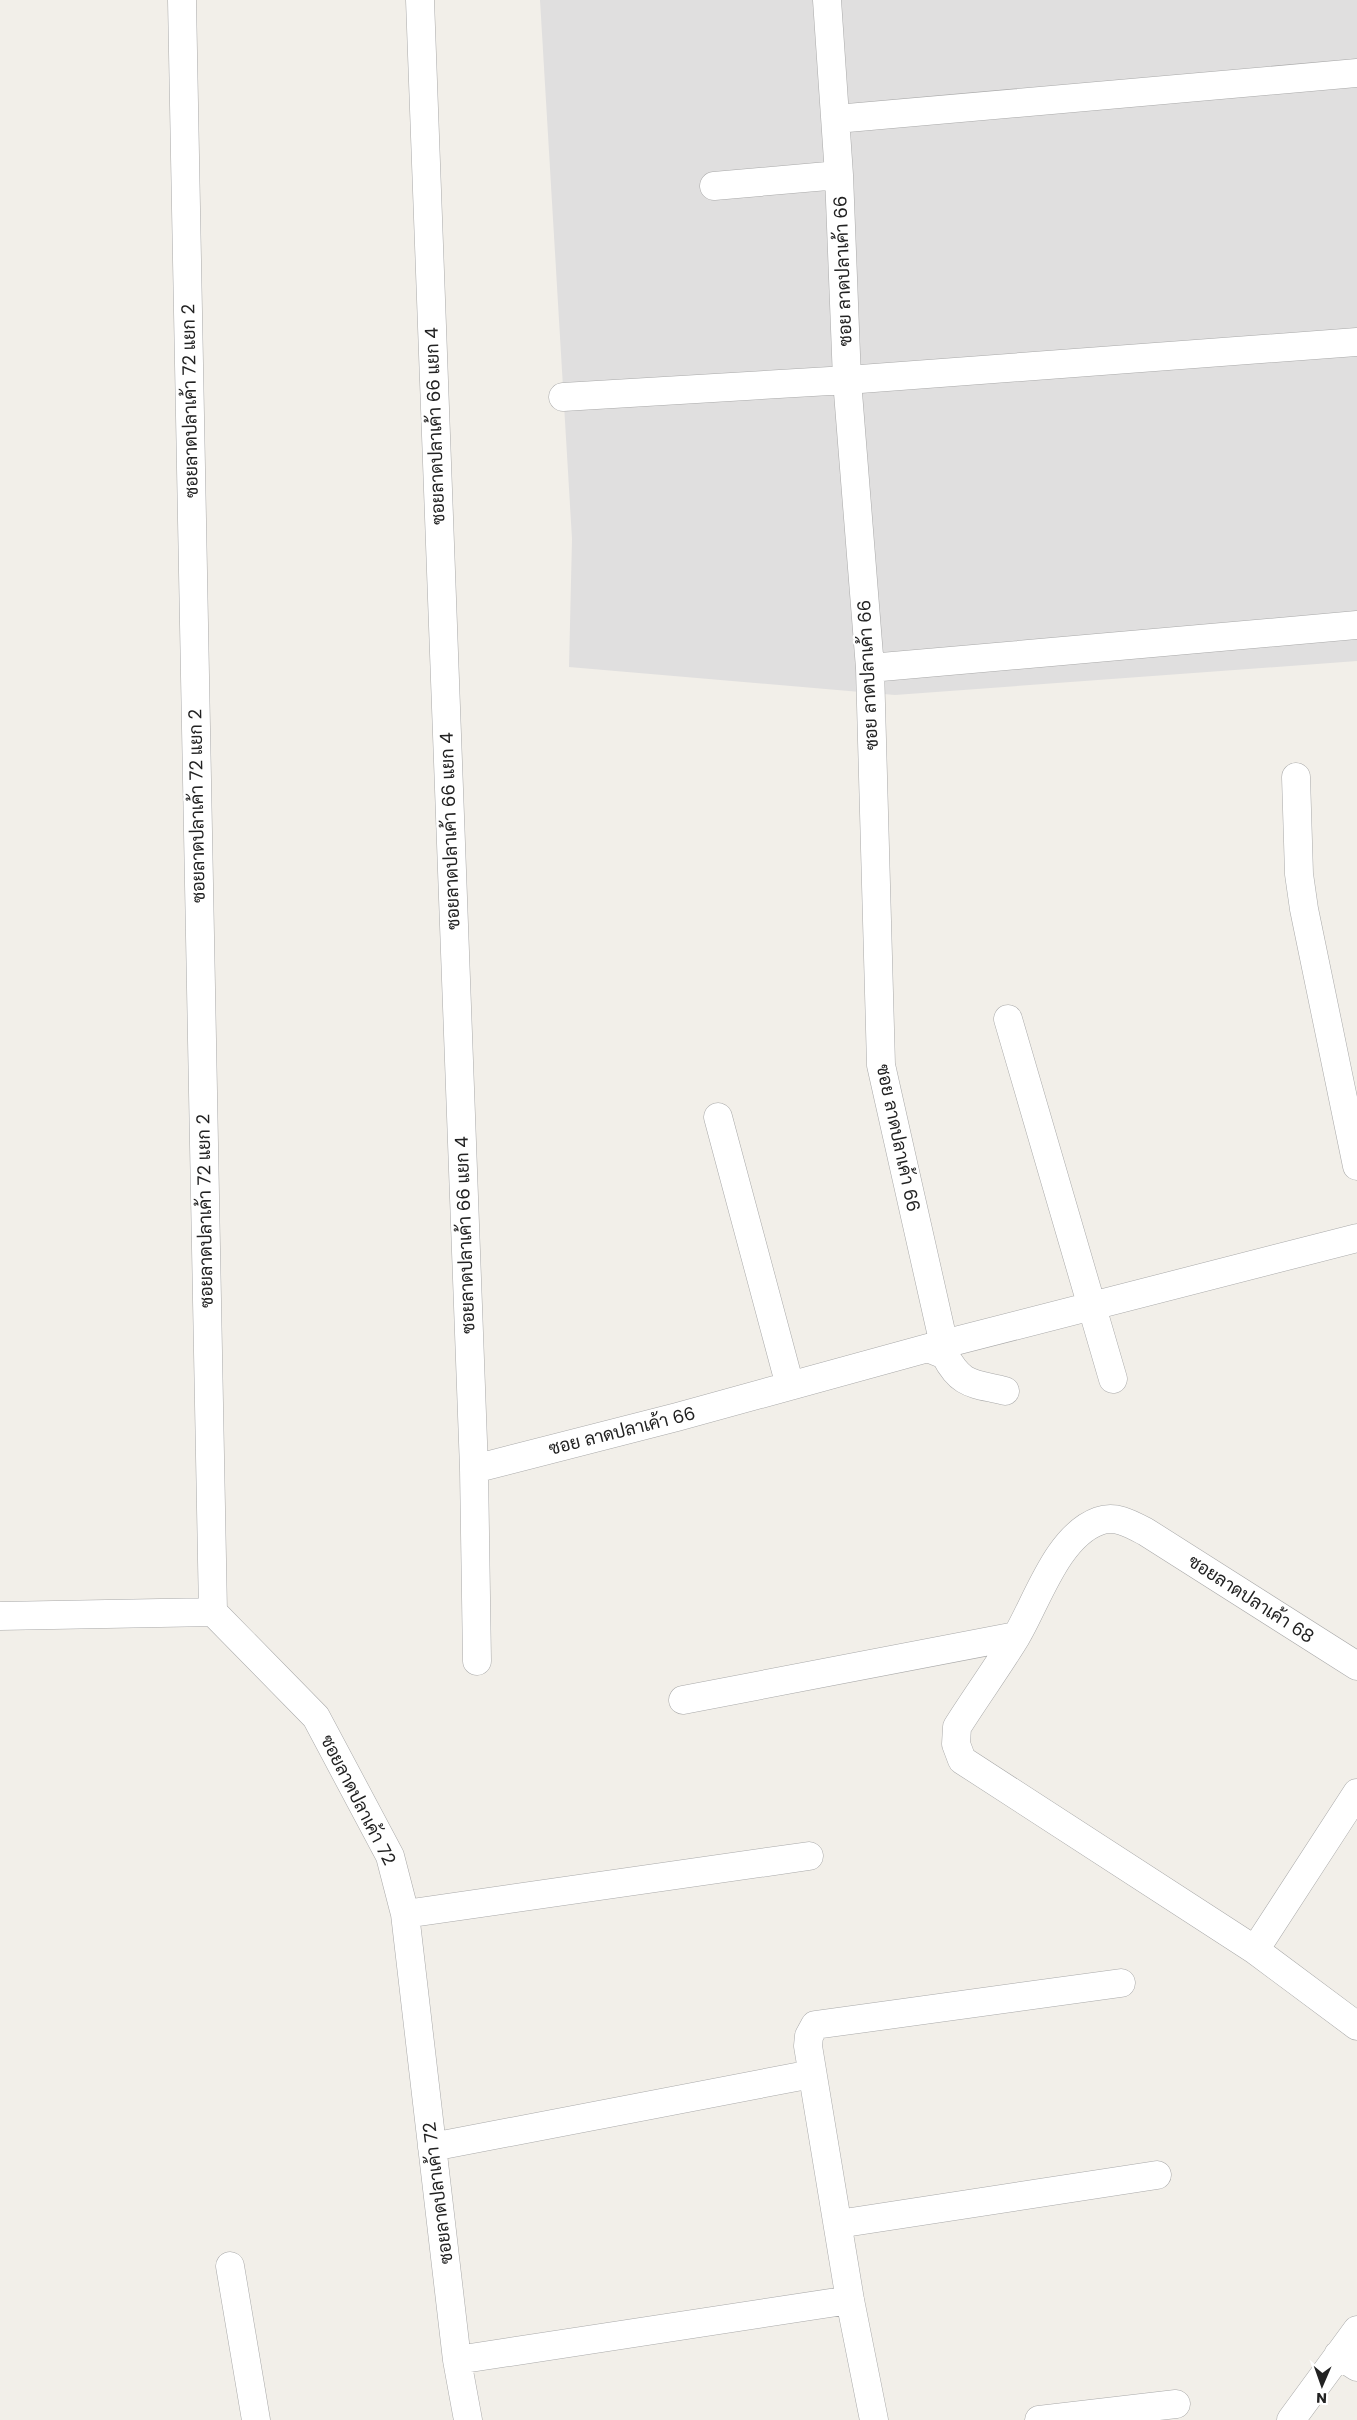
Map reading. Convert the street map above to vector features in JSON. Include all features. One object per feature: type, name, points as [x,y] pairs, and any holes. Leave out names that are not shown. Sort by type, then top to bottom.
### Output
[{"type":"street","name":"ซอยลาดปลาเค้า 72 แยก 2","points":[[182,0],[213,1612]]},
{"type":"street","name":"ซอยลาดปลาเค้า 66 แยก 4","points":[[420,0],[474,1469],[477,1661]]},
{"type":"street","name":"ซอย ลาดปลาเค้า 66","points":[[827,0],[839,175],[847,380],[870,668],[881,1065],[936,1346]]},
{"type":"street","points":[[836,119],[1357,73]]},
{"type":"street","points":[[714,186],[839,175]]},
{"type":"street","points":[[563,397],[847,380],[1357,342]]},
{"type":"street","points":[[870,668],[1357,625]]},
{"type":"street","points":[[1296,777],[1299,874],[1304,909],[1357,1166]]},
{"type":"street","points":[[1008,1019],[1090,1307],[1113,1379]]},
{"type":"street","points":[[718,1117],[790,1386]]},
{"type":"street","name":"ซอย ลาดปลาเค้า 66","points":[[474,1469],[936,1346],[1357,1238]]},
{"type":"street","points":[[936,1346],[945,1355],[954,1372],[969,1382],[1005,1391]]},
{"type":"street","name":"ซอยลาดปลาเค้า 68","points":[[1357,1666],[1146,1532],[1118,1519],[1100,1520],[1084,1529],[1056,1558],[1016,1636],[957,1727],[956,1744],[962,1760],[1255,1950],[1357,2026]]},
{"type":"street","points":[[0,1616],[213,1612]]},
{"type":"street","name":"ซอยลาดปลาเค้า 72","points":[[213,1612],[316,1717],[390,1856],[405,1914],[457,2360],[468,2420]]},
{"type":"street","points":[[683,1700],[1016,1636]]},
{"type":"street","points":[[1255,1950],[1357,1793]]},
{"type":"street","points":[[405,1914],[810,1856]]},
{"type":"street","points":[[874,2420],[850,2300],[812,2074],[808,2046],[809,2036],[815,2025],[1121,1983]]},
{"type":"street","points":[[432,2147],[812,2074]]},
{"type":"street","points":[[838,2224],[1157,2175]]},
{"type":"street","points":[[230,2266],[256,2420]]},
{"type":"street","points":[[457,2360],[850,2300]]},
{"type":"street","points":[[1291,2420],[1347,2361],[1357,2330]]},
{"type":"street","points":[[1039,2420],[1176,2404]]},
{"type":"shaded area","points":[[540,0],[1357,0],[1357,661],[895,695],[569,667],[572,539]]}]
